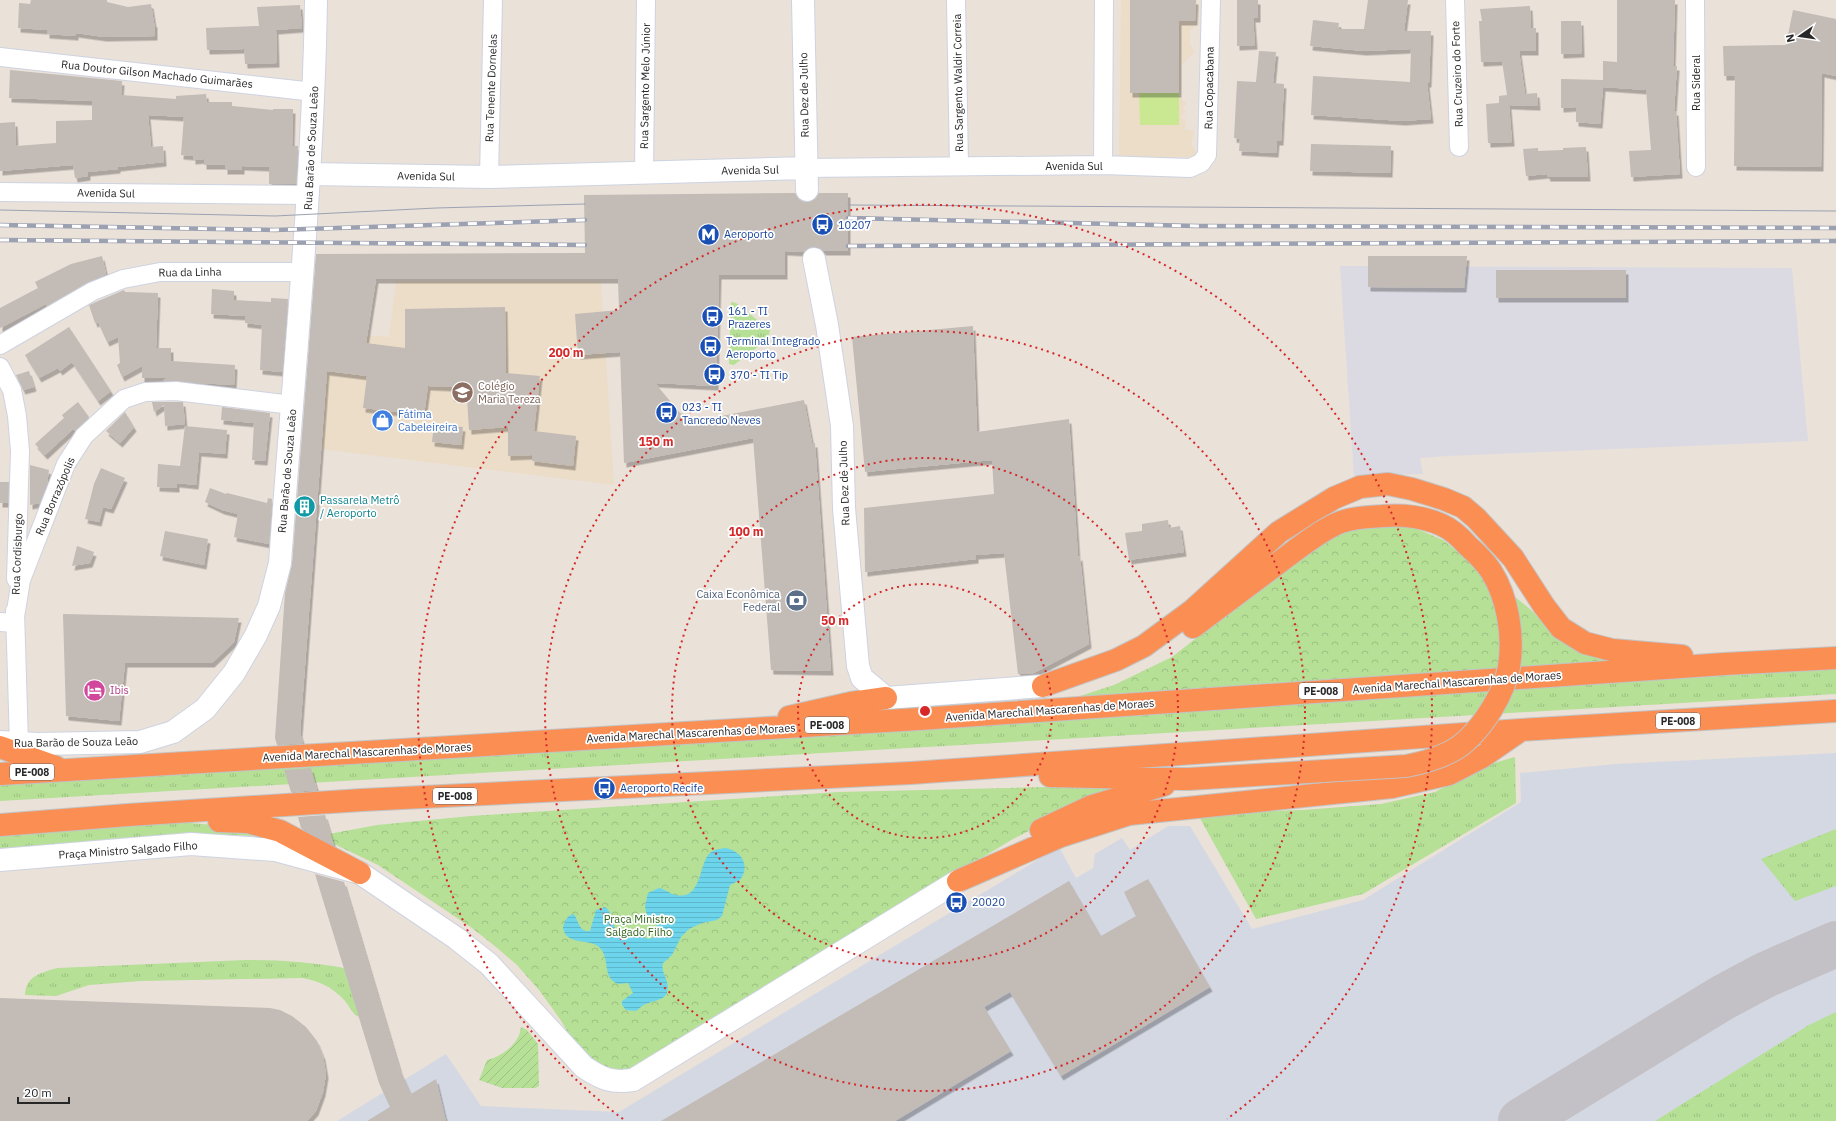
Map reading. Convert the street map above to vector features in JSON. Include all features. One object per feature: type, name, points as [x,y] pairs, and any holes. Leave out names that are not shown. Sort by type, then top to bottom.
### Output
[{"type":"highway","points":[[1043,686],[1116,660],[1144,646],[1193,610],[1279,532],[1334,498],[1360,487],[1388,484],[1412,489],[1444,499],[1467,510],[1513,558],[1544,606],[1561,628],[1586,643],[1612,650],[1685,656],[1724,664]]},
{"type":"highway","points":[[911,774],[1187,779],[1406,766],[1424,763],[1439,758],[1464,743],[1485,720],[1496,702],[1509,668],[1510,626],[1500,590],[1491,571],[1457,535],[1443,525],[1408,516],[1363,517],[1342,522],[1319,533],[1156,655],[1106,680],[1075,685],[1043,686]]},
{"type":"highway","name":"Avenida Marechal Mascarenhas de Moraes","points":[[0,774],[919,719],[1724,664],[1836,658]]},
{"type":"highway","points":[[734,730],[835,706],[886,698]]},
{"type":"highway","name":"PE-008","points":[[0,825],[128,815],[385,799],[911,774],[1521,730],[1836,711]]},
{"type":"highway","points":[[958,881],[1061,836],[1129,814],[1392,787],[1449,774],[1482,757],[1521,730]]},
{"type":"highway","points":[[6,744],[64,770]]},
{"type":"highway","points":[[958,881],[1001,853],[1040,831],[1092,806],[1187,779]]},
{"type":"highway","points":[[128,815],[248,822],[280,831],[360,873]]},
{"type":"main road","name":"Rua Barão de Souza Leão","points":[[6,744],[140,742],[172,732],[205,709],[234,673],[256,636],[269,606],[276,584],[280,563],[309,184],[314,92],[316,0]]},
{"type":"main road","name":"Rua Dez de Julho","points":[[803,0],[807,190]]},
{"type":"main road","name":"Avenida Sul","points":[[309,184],[488,177],[806,168]]},
{"type":"main road","name":"Rua Dez de Julho","points":[[814,259],[827,325],[842,426],[844,508],[857,660],[862,678],[886,698]]},
{"type":"main road","points":[[886,698],[1043,686]]},
{"type":"main road","name":"Praça Ministro Salgado Filho","points":[[0,860],[191,844],[275,850],[360,873],[456,938],[489,964],[584,1067],[602,1079],[619,1082],[633,1080],[958,881]]},
{"type":"street","name":"Rua Tenente Dornelas","points":[[488,177],[493,0]]},
{"type":"street","name":"Rua Sargento Melo Júnior","points":[[644,172],[646,0]]},
{"type":"street","name":"Rua Sargento Waldir Correia","points":[[956,0],[959,166]]},
{"type":"street","points":[[1103,165],[1104,0]]},
{"type":"street","name":"Rua Copacabana","points":[[1190,168],[1201,163],[1208,155],[1211,0]]},
{"type":"street","name":"Rua Cruzeiro do Forte","points":[[1455,0],[1459,147]]},
{"type":"street","name":"Rua Sideral","points":[[1695,0],[1696,166]]},
{"type":"street","name":"Rua Doutor Gilson Machado Guimarães","points":[[0,57],[314,92]]},
{"type":"street","name":"Avenida Sul","points":[[806,168],[1103,165],[1190,168]]},
{"type":"street","name":"Avenida Sul","points":[[0,192],[309,184]]},
{"type":"street","name":"Rua da Linha","points":[[0,345],[93,291],[123,280],[160,272],[302,272]]},
{"type":"street","name":"Rua Cordisburgo","points":[[0,367],[12,390],[17,416],[20,451],[7,622],[6,744]]},
{"type":"street","name":"Rua Borrazópolis","points":[[7,622],[21,580],[66,464],[84,436],[124,399],[145,392],[176,391],[292,406]]},
{"type":"shaded area","points":[[1121,0],[1197,0],[1197,24],[1190,31],[1190,45],[1195,51],[1181,65],[1181,98],[1187,104],[1182,107],[1186,112],[1181,117],[1187,122],[1184,129],[1194,131],[1191,144],[1197,153],[1195,157],[1119,157]]},
{"type":"shaded area","points":[[1340,266],[1792,268],[1808,441],[1420,458],[1423,474],[1354,476]]},
{"type":"shaded area","name":"Colégio Maria Tereza","points":[[396,281],[601,281],[614,485],[312,448],[322,332],[389,337]]},
{"type":"shaded area","points":[[1836,753],[1836,1121],[337,1121],[446,1054],[481,1106],[619,1112],[1059,847],[1076,878],[1093,868],[1095,854],[1122,838],[1130,850],[1168,826],[1190,826],[1252,929],[1363,900],[1521,802],[1520,773],[1616,764]]},
{"type":"green space","points":[[1139,93],[1179,93],[1179,125],[1140,125]]},
{"type":"green space","points":[[731,302],[736,303],[770,330],[768,339],[734,365],[729,364]]},
{"type":"green space","points":[[1386,525],[1415,528],[1443,540],[1530,609],[1555,635],[1641,662],[1077,697],[1114,685],[1172,657],[1287,567],[1338,535],[1361,527]]},
{"type":"green space","points":[[1836,669],[1836,694],[0,801],[0,782]]},
{"type":"green space","points":[[1515,757],[1516,803],[1363,894],[1256,919],[1197,813],[1303,810],[1381,804],[1435,792],[1480,767]]},
{"type":"green space","name":"Praça Ministro Salgado Filho","points":[[1137,785],[1043,824],[1013,839],[635,1067],[623,1070],[606,1069],[581,1054],[560,1019],[539,990],[517,965],[472,928],[378,865],[328,841],[329,834],[377,825],[471,816],[839,792]]},
{"type":"green space","points":[[129,818],[214,825],[287,836],[204,835],[0,851],[0,827]]},
{"type":"green space","points":[[1836,829],[1836,886],[1795,901],[1761,859]]},
{"type":"green space","points":[[270,960],[319,964],[344,968],[359,1017],[340,996],[330,988],[320,983],[302,978],[141,981],[89,985],[56,996],[25,995],[28,983],[31,979],[35,976],[57,968]]},
{"type":"green space","points":[[1836,1012],[1836,1121],[1655,1121],[1809,1025]]},
{"type":"green space","points":[[521,1027],[527,1030],[538,1044],[539,1086],[535,1088],[502,1088],[479,1080],[487,1060],[508,1050],[519,1036]]},
{"type":"water","points":[[725,848],[731,849],[740,855],[745,869],[740,880],[730,885],[722,916],[717,920],[702,923],[689,929],[681,937],[672,955],[663,963],[663,970],[668,988],[665,996],[659,1000],[642,1006],[636,1011],[626,1010],[622,1005],[622,1001],[633,993],[628,983],[618,984],[613,981],[608,972],[603,951],[599,947],[595,944],[573,940],[565,934],[563,928],[566,919],[574,914],[581,928],[586,931],[590,931],[596,910],[605,907],[610,913],[616,931],[619,934],[634,932],[648,939],[655,937],[660,929],[647,916],[645,906],[648,893],[659,888],[676,895],[684,895],[691,892],[699,880],[706,858],[715,850]]},
{"type":"building","points":[[31,0],[107,0],[107,2],[128,7],[151,4],[155,23],[155,36],[104,37],[76,33],[76,36],[47,34],[47,30],[18,28],[19,3],[30,4]]},
{"type":"building","points":[[1130,0],[1196,0],[1195,21],[1179,21],[1179,93],[1130,93]]},
{"type":"building","points":[[1237,0],[1258,0],[1258,18],[1253,18],[1255,45],[1237,46]]},
{"type":"building","points":[[1368,0],[1408,0],[1404,31],[1431,31],[1429,83],[1427,83],[1431,119],[1403,121],[1311,115],[1313,76],[1410,82],[1411,49],[1364,51],[1310,46],[1313,20],[1339,23],[1338,29],[1364,29]]},
{"type":"building","points":[[1617,0],[1675,0],[1673,66],[1677,66],[1674,111],[1676,111],[1680,174],[1631,177],[1629,151],[1651,150],[1646,90],[1603,87],[1600,124],[1576,122],[1576,107],[1561,108],[1561,79],[1603,80],[1603,61],[1617,62]]},
{"type":"building","points":[[300,5],[302,28],[276,30],[277,63],[245,64],[244,49],[207,50],[206,28],[259,26],[257,7]]},
{"type":"building","points":[[1530,6],[1531,28],[1536,28],[1536,51],[1519,51],[1525,94],[1537,93],[1538,106],[1509,105],[1512,142],[1488,143],[1486,104],[1499,103],[1499,96],[1507,95],[1502,61],[1481,62],[1479,21],[1482,21],[1480,9]]},
{"type":"building","points":[[1793,10],[1836,19],[1836,76],[1822,73],[1821,167],[1734,166],[1735,76],[1724,76],[1723,46],[1786,45]]},
{"type":"building","points":[[1561,21],[1581,21],[1582,53],[1561,54]]},
{"type":"building","points":[[1259,51],[1276,52],[1273,83],[1284,84],[1281,141],[1277,141],[1276,153],[1239,151],[1240,139],[1234,138],[1237,81],[1256,82]]},
{"type":"building","points":[[10,70],[122,81],[121,95],[176,99],[176,96],[206,94],[207,102],[232,102],[232,106],[273,110],[293,109],[292,146],[298,146],[296,184],[269,184],[269,167],[242,166],[242,170],[225,170],[225,165],[204,165],[204,159],[193,160],[193,156],[181,155],[184,117],[148,115],[151,147],[163,146],[164,162],[88,172],[88,176],[75,178],[73,165],[0,171],[0,123],[15,122],[16,146],[56,143],[56,121],[92,120],[92,101],[9,98]]},
{"type":"building","points":[[1311,144],[1391,146],[1390,173],[1310,171]]},
{"type":"building","points":[[1586,147],[1588,177],[1548,177],[1547,174],[1526,176],[1523,149],[1538,148],[1538,151]]},
{"type":"building","points":[[795,193],[801,201],[807,202],[814,200],[819,193],[848,193],[848,251],[824,251],[818,247],[812,247],[804,252],[785,251],[785,275],[719,275],[716,386],[655,383],[680,413],[696,418],[711,418],[804,400],[812,443],[815,443],[831,671],[771,670],[753,438],[624,463],[620,352],[578,355],[575,314],[619,310],[618,279],[376,279],[366,343],[405,348],[405,309],[505,307],[506,373],[540,376],[534,431],[576,436],[573,466],[532,461],[532,455],[508,456],[508,427],[469,430],[467,398],[452,397],[453,387],[428,386],[424,415],[363,408],[367,376],[327,371],[300,733],[303,743],[277,745],[275,738],[285,593],[292,564],[316,254],[585,253],[584,195]]},
{"type":"building","points":[[102,256],[106,274],[88,282],[47,306],[46,304],[0,328],[0,308],[38,288],[35,282],[71,264]]},
{"type":"building","points":[[1368,256],[1467,256],[1464,288],[1368,287]]},
{"type":"building","points":[[1496,270],[1626,270],[1626,298],[1496,298]]},
{"type":"building","points":[[212,289],[234,291],[234,300],[271,302],[271,298],[288,299],[282,372],[260,370],[262,325],[245,323],[245,316],[211,314]]},
{"type":"building","points":[[124,290],[125,292],[158,293],[156,348],[171,348],[171,361],[235,365],[234,385],[163,381],[167,378],[142,378],[142,366],[122,377],[117,365],[120,363],[118,337],[107,342],[98,322],[95,323],[89,305]]},
{"type":"building","points":[[973,326],[977,432],[1069,419],[1078,557],[1080,556],[1089,644],[1032,674],[1018,674],[1004,553],[976,555],[976,559],[865,572],[864,508],[994,494],[992,460],[865,472],[852,337]]},
{"type":"building","points":[[69,327],[111,391],[98,401],[72,362],[60,371],[58,368],[39,378],[25,355]]},
{"type":"building","points":[[29,371],[34,387],[23,390],[16,375]]},
{"type":"building","points":[[78,402],[89,417],[75,431],[73,429],[45,455],[35,444],[64,418],[62,415]]},
{"type":"building","points":[[152,402],[183,402],[185,424],[165,426],[164,405],[154,412]]},
{"type":"building","points":[[222,407],[270,413],[265,461],[252,460],[254,423],[221,420]]},
{"type":"building","points":[[125,412],[134,427],[120,443],[106,431]]},
{"type":"building","points":[[434,424],[463,427],[461,445],[432,442]]},
{"type":"building","points":[[185,426],[227,430],[225,454],[199,452],[196,485],[177,483],[177,488],[157,487],[158,464],[180,466]]},
{"type":"building","points":[[30,465],[49,470],[47,484],[40,503],[30,505]]},
{"type":"building","points":[[101,468],[125,478],[111,509],[103,507],[99,522],[85,519],[94,484]]},
{"type":"building","points":[[0,482],[9,482],[8,503],[0,503]]},
{"type":"building","points":[[210,488],[226,494],[267,503],[268,498],[272,499],[269,544],[234,537],[238,514],[222,510],[205,502]]},
{"type":"building","points":[[1168,520],[1169,528],[1180,526],[1184,552],[1129,560],[1125,533],[1142,531],[1142,524]]},
{"type":"building","points":[[165,531],[208,539],[204,565],[160,556]]},
{"type":"building","points":[[77,546],[94,552],[90,563],[72,566]]},
{"type":"building","name":"Ibis","points":[[63,614],[239,618],[234,642],[212,663],[125,663],[119,721],[66,716]]},
{"type":"building","points":[[311,768],[317,790],[291,792],[284,770]]},
{"type":"building","points":[[325,815],[334,845],[301,828],[298,817]]},
{"type":"building","points":[[315,874],[344,882],[400,1070],[411,1094],[436,1079],[446,1121],[367,1121],[390,1107],[379,1083]]},
{"type":"building","points":[[1148,879],[1210,987],[1061,1076],[1010,992],[984,1007],[1011,1051],[895,1121],[661,1121],[1069,881],[1101,936],[1136,916],[1124,892]]},
{"type":"building","points":[[0,998],[270,1008],[280,1010],[292,1016],[306,1027],[317,1041],[323,1056],[326,1074],[323,1092],[316,1111],[307,1121],[0,1121]]},
{"type":"taxiway","points":[[1521,1121],[1722,998],[1765,975],[1836,944]]},
{"type":"tunnel","points":[[807,190],[814,259]]},
{"type":"tram line","points":[[0,210],[275,216],[436,208],[585,204]]},
{"type":"tram line","points":[[848,205],[1836,211]]},
{"type":"railway","points":[[848,218],[1197,226],[1836,228]]},
{"type":"railway","points":[[0,225],[275,230],[585,220]]},
{"type":"railway","points":[[0,240],[585,245]]},
{"type":"railway","points":[[848,246],[1836,241]]},
{"type":"place","name":"10207","points":[[823,225]]},
{"type":"place","name":"Aeroporto","points":[[708,234]]},
{"type":"place","name":"161 - TI Prazeres","points":[[713,317]]},
{"type":"place","name":"Terminal Integrado Aeroporto","points":[[710,347]]},
{"type":"place","name":"370 - TI Tip","points":[[714,375]]},
{"type":"place","name":"Colégio Maria Tereza","points":[[463,392]]},
{"type":"place","name":"023 - TI Tancredo Neves","points":[[667,413]]},
{"type":"place","name":"Fátima Cabeleireira","points":[[383,420]]},
{"type":"place","name":"Passarela Metrô / Aeroporto","points":[[304,506]]},
{"type":"place","name":"Caixa Econômica Federal","points":[[796,600]]},
{"type":"place","name":"Ibis","points":[[94,690]]},
{"type":"place","name":"Aeroporto Recife","points":[[604,788]]},
{"type":"place","name":"20020","points":[[957,902]]}]
